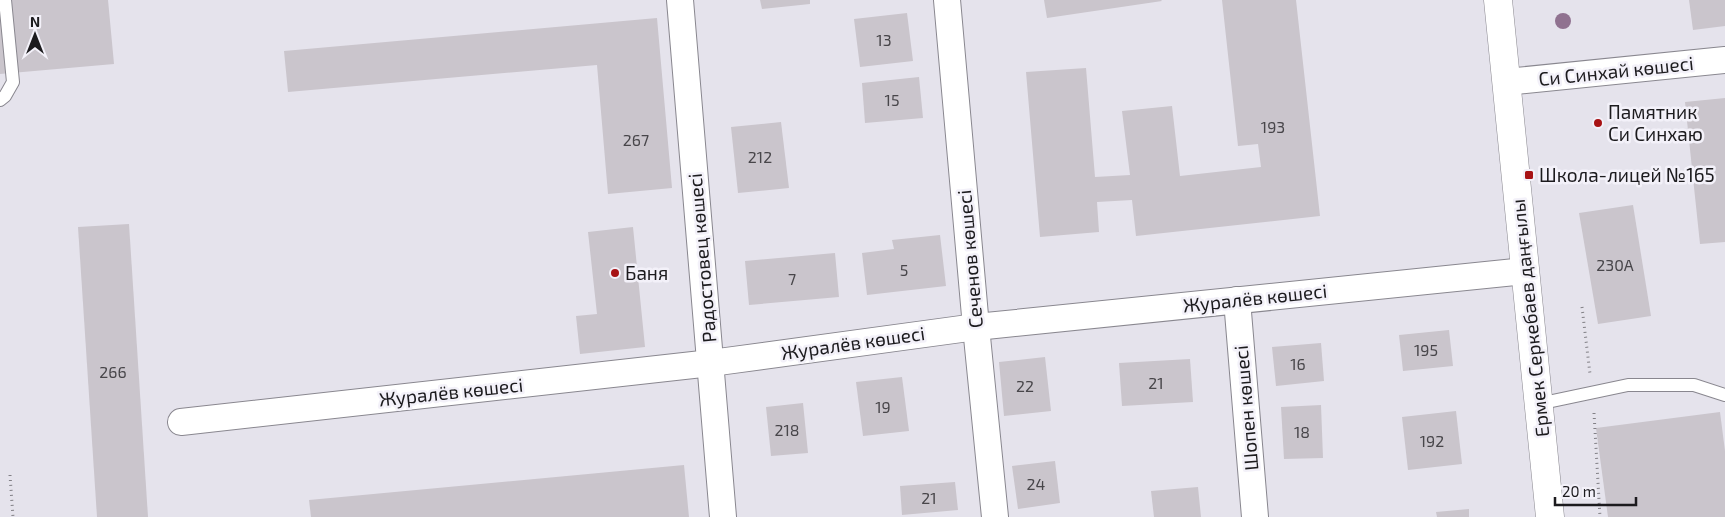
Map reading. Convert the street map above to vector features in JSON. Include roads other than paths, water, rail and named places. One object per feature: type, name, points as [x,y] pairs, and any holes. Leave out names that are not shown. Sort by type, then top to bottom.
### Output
[{"type":"street","name":"Радостовец көшесі","points":[[680,0],[723,517]]},
{"type":"street","name":"Сеченов көшесі","points":[[947,0],[995,517]]},
{"type":"street","name":"Ермек Серкебаев даңғылы","points":[[1498,0],[1550,517]]},
{"type":"street","name":"Си Синхай көшесі","points":[[1506,82],[1725,60]]},
{"type":"street","name":"Журалёв көшесі","points":[[181,422],[711,363],[976,326],[1525,271]]},
{"type":"street","name":"Шопен көшесі","points":[[1237,300],[1255,517]]},
{"type":"lane","points":[[0,100],[6,96],[13,82],[5,0]]},
{"type":"lane","points":[[1538,404],[1628,385],[1694,385],[1725,395]]},
{"type":"place","name":"Памятник Си Синхаю","points":[[1598,123]]},
{"type":"place","name":"Школа-лицей №165","points":[[1529,175]]},
{"type":"place","name":"Баня","points":[[615,273]]}]
